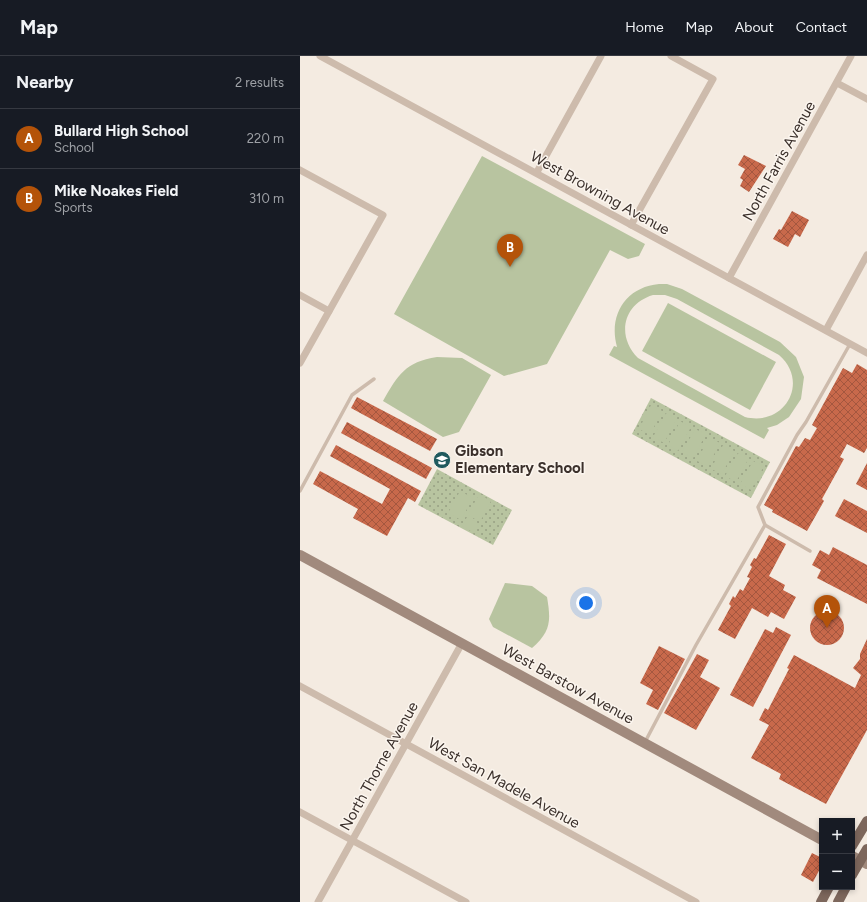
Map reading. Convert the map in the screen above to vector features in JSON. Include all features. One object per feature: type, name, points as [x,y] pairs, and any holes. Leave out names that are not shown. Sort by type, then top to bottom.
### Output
[{"type":"main road","points":[[855,841],[867,821]]},
{"type":"main road","points":[[855,869],[867,849]]},
{"type":"main road","points":[[821,902],[827,890]]},
{"type":"main road","points":[[838,902],[844,890]]},
{"type":"street","name":"West Browning Avenue","points":[[320,56],[867,353]]},
{"type":"street","points":[[536,172],[601,56]]},
{"type":"street","points":[[631,225],[713,79],[671,56]]},
{"type":"street","name":"North Farris Avenue","points":[[729,278],[838,83],[851,56]]},
{"type":"street","points":[[838,83],[867,99]]},
{"type":"street","points":[[300,170],[383,215],[300,363]]},
{"type":"street","points":[[826,330],[867,255]]},
{"type":"street","points":[[300,295],[330,311]]},
{"type":"street","name":"West Barstow Avenue","points":[[300,555],[819,838]]},
{"type":"street","name":"North Thorne Avenue","points":[[318,902],[462,643]]},
{"type":"street","name":"West San Madele Avenue","points":[[300,686],[696,902]]},
{"type":"street","points":[[300,812],[466,902]]},
{"type":"lane","points":[[810,551],[765,526],[758,506],[850,344]]},
{"type":"lane","points":[[300,491],[352,395],[374,379]]},
{"type":"lane","points":[[645,743],[696,645],[765,526]]},
{"type":"green space","points":[[482,156],[645,244],[639,256],[628,259],[610,250],[547,364],[504,376],[394,314]]},
{"type":"green space","points":[[667,284],[682,289],[780,342],[796,357],[804,377],[801,399],[789,417],[777,425],[767,428],[769,430],[764,439],[609,355],[614,346],[617,347],[615,324],[622,305],[629,297],[647,286]],"holes":[[[653,295],[665,295],[677,299],[779,355],[788,366],[792,377],[792,389],[789,400],[782,409],[772,415],[759,418],[745,417],[638,358],[631,349],[625,331],[629,313],[643,299]]]},
{"type":"green space","points":[[668,303],[776,362],[750,410],[642,351]]},
{"type":"green space","points":[[437,357],[462,358],[491,375],[459,432],[443,437],[383,401],[398,377],[410,366],[426,359]]},
{"type":"green space","points":[[651,398],[770,462],[751,498],[632,434]]},
{"type":"green space","points":[[651,405],[662,411],[650,435],[639,429]]},
{"type":"green space","points":[[666,413],[677,419],[664,443],[653,437]]},
{"type":"green space","points":[[680,421],[691,427],[678,451],[668,445]]},
{"type":"green space","points":[[695,429],[706,434],[693,458],[682,452]]},
{"type":"green space","points":[[709,437],[720,443],[708,466],[697,461]]},
{"type":"green space","points":[[723,445],[734,451],[722,474],[711,469]]},
{"type":"green space","points":[[738,453],[749,458],[736,482],[725,476]]},
{"type":"green space","points":[[753,461],[764,466],[751,490],[740,484]]},
{"type":"green space","points":[[437,469],[512,510],[493,545],[418,505]]},
{"type":"green space","points":[[460,491],[473,498],[461,520],[448,513]]},
{"type":"green space","points":[[479,494],[491,501],[480,522],[468,515]]},
{"type":"green space","points":[[467,517],[479,524],[474,533],[462,526]]},
{"type":"green space","points":[[505,583],[532,586],[547,597],[549,613],[548,625],[543,636],[532,648],[493,627],[489,619]]},
{"type":"building","points":[[744,155],[766,166],[749,192],[740,186],[743,180],[740,178],[745,169],[738,165]]},
{"type":"building","points":[[792,211],[809,220],[800,237],[795,234],[788,247],[773,239],[779,229],[781,230]]},
{"type":"building","points":[[857,364],[867,370],[867,448],[864,453],[847,444],[840,457],[844,459],[822,499],[824,501],[807,531],[772,512],[773,510],[764,505],[796,446],[799,447],[805,438],[810,440],[817,428],[812,425],[843,368],[852,373]]},
{"type":"building","points":[[357,397],[437,439],[430,451],[351,408]]},
{"type":"building","points":[[347,422],[432,468],[426,479],[341,433]]},
{"type":"building","points":[[336,445],[421,491],[415,502],[408,498],[387,536],[353,518],[358,509],[313,484],[320,471],[382,504],[390,489],[330,456]]},
{"type":"building","points":[[867,463],[867,490],[856,484]]},
{"type":"building","points":[[844,499],[867,511],[867,533],[835,516]]},
{"type":"building","points":[[769,535],[786,544],[769,576],[785,585],[783,590],[796,597],[784,619],[771,612],[768,617],[752,608],[735,639],[718,630],[731,606],[729,604],[733,596],[735,598],[740,589],[743,591],[750,578],[747,577],[752,567],[750,565],[754,558],[756,559]]},
{"type":"building","points":[[833,547],[867,565],[867,604],[817,578],[821,570],[812,565],[820,550],[829,555]]},
{"type":"building","points":[[830,611],[839,616],[843,621],[843,635],[839,640],[834,644],[824,645],[820,644],[811,635],[810,625],[811,621],[820,612]]},
{"type":"building","points":[[776,627],[791,635],[753,707],[730,695],[765,629],[773,633]]},
{"type":"building","points":[[867,639],[867,730],[826,804],[779,779],[781,774],[751,758],[769,725],[759,720],[765,708],[768,710],[789,669],[787,668],[794,655],[855,688],[861,675],[853,668],[860,659],[860,654]]},
{"type":"building","points":[[659,646],[685,659],[658,710],[646,704],[653,690],[640,683]]},
{"type":"building","points":[[697,654],[709,660],[700,677],[720,688],[696,730],[664,713]]},
{"type":"building","points":[[812,853],[819,856],[819,871],[813,882],[801,875]]},
{"type":"place","name":"Mike Noakes Field","points":[[510,267]]},
{"type":"place","name":"Gibson Elementary School","points":[[442,460]]},
{"type":"place","name":"Bullard High School","points":[[827,628]]}]
